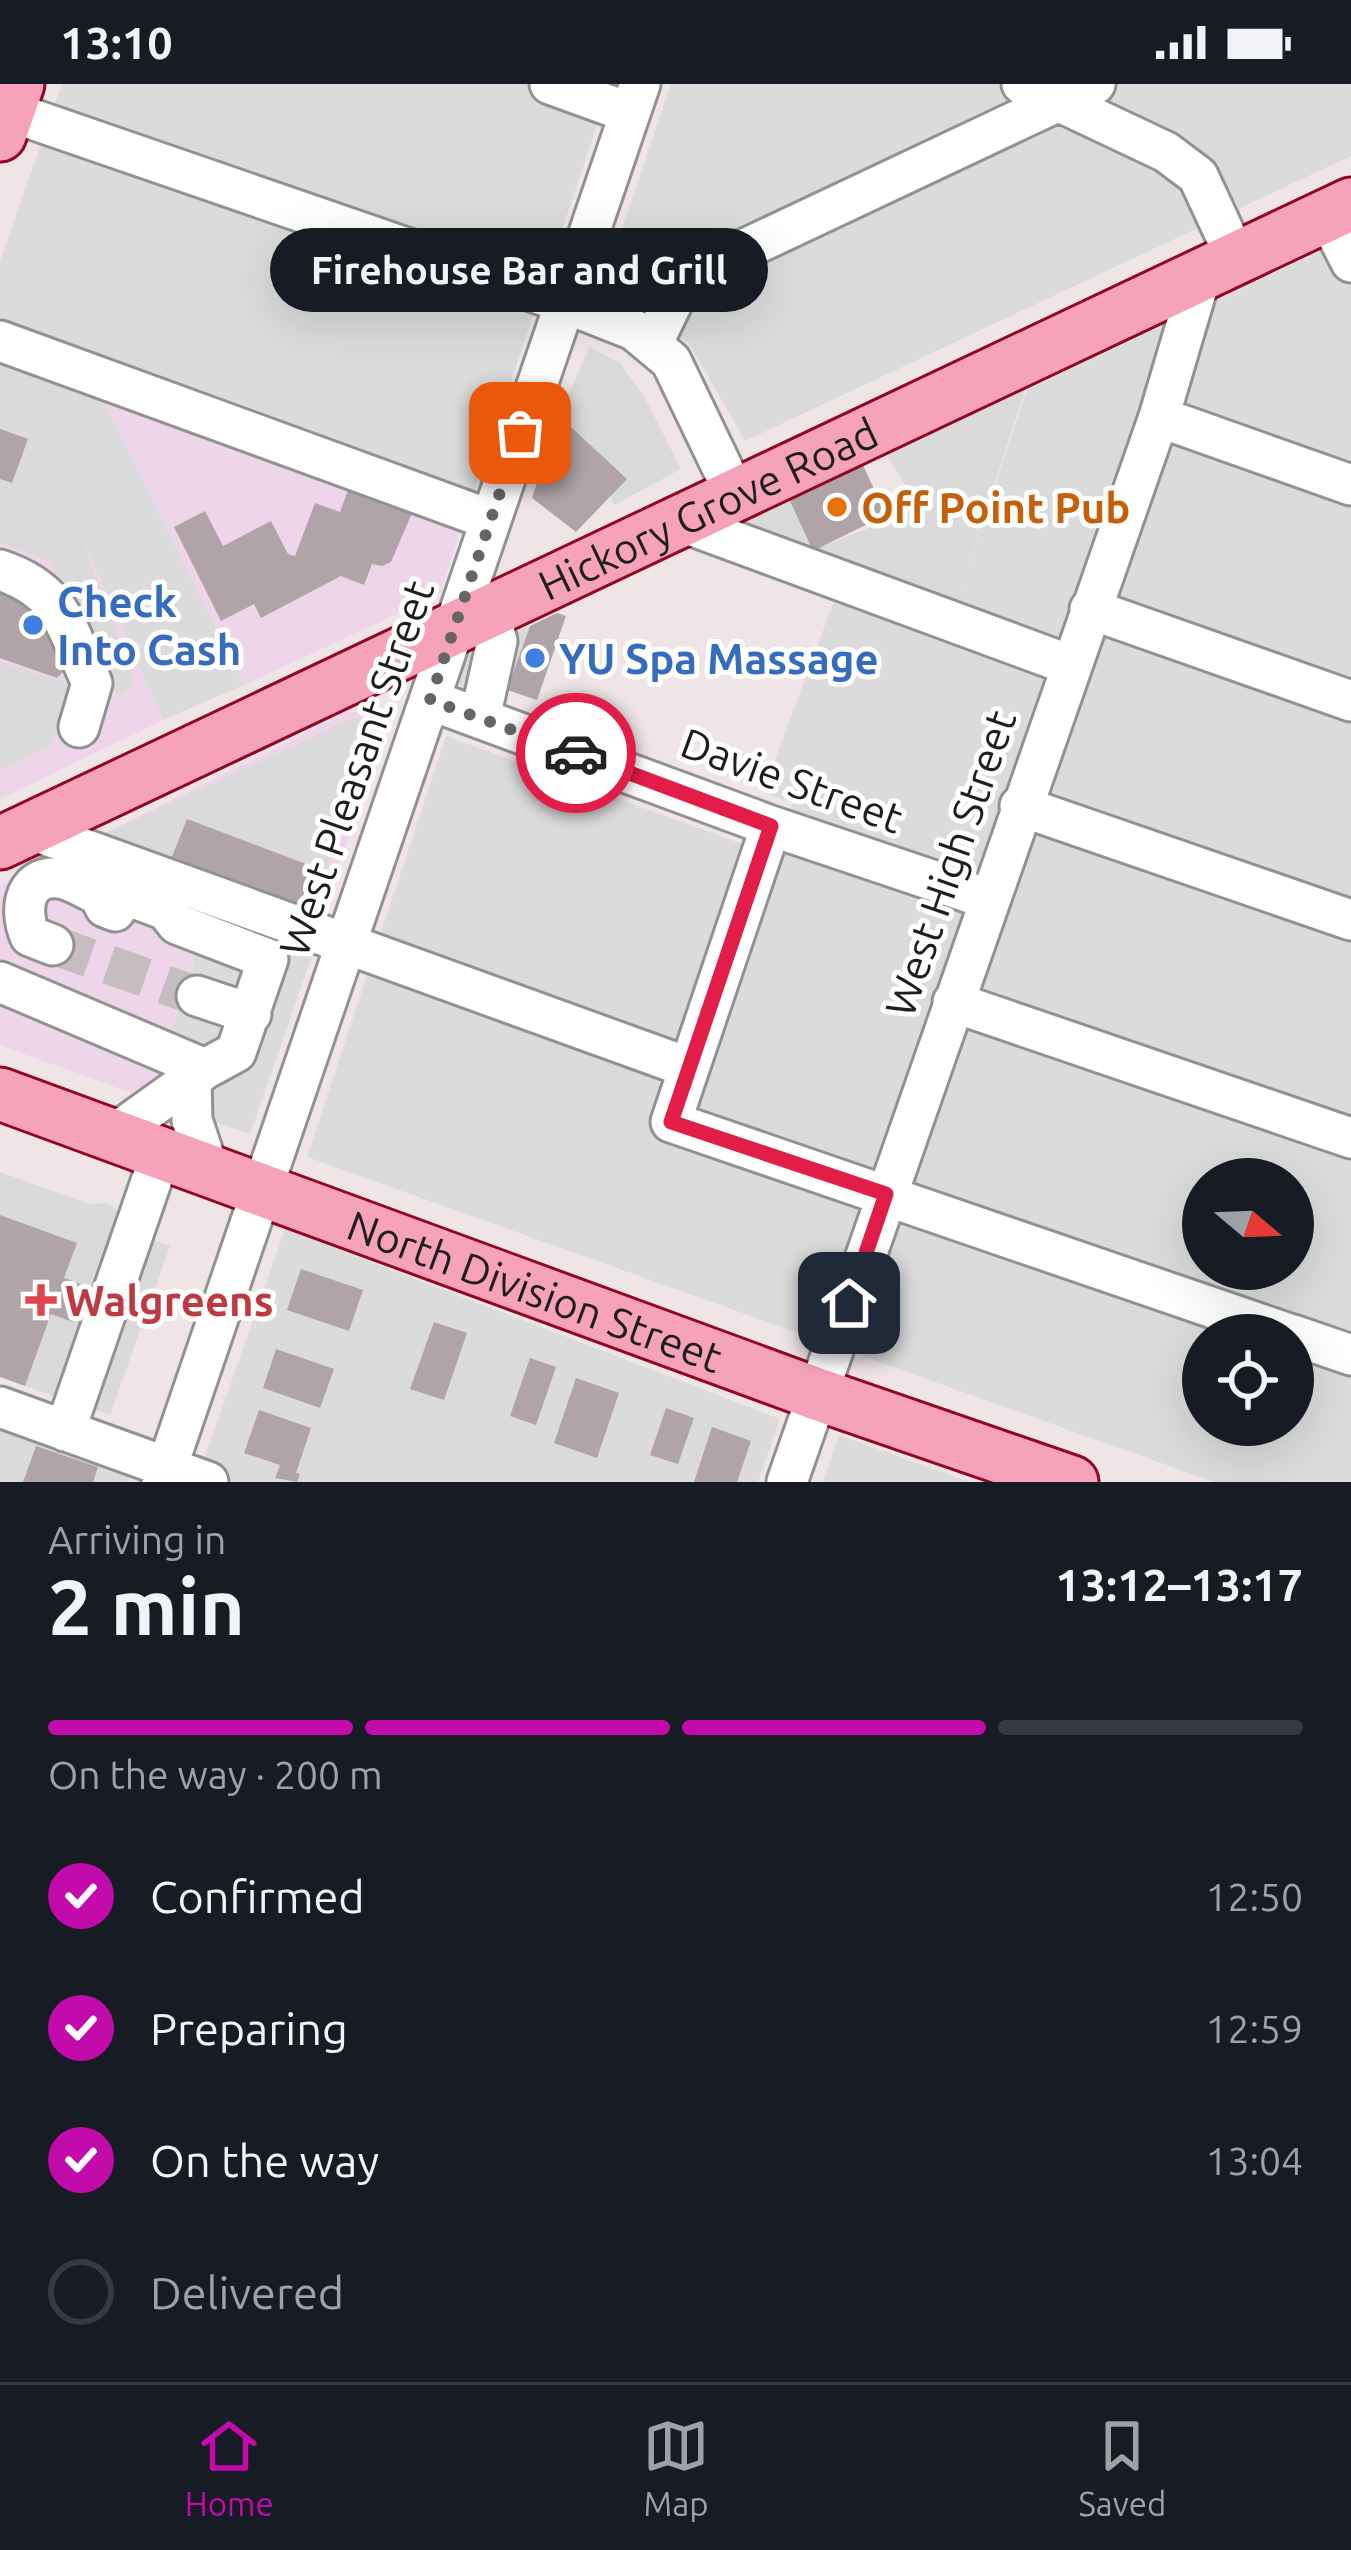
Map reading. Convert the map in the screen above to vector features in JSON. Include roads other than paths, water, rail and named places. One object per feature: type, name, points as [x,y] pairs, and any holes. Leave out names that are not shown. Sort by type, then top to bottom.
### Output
[{"type":"main road","name":"Hickory Grove Road","points":[[14,836],[1339,210]]},
{"type":"main road","name":"North Division Street","points":[[0,1094],[817,1394],[1072,1482]]},
{"type":"street","points":[[550,84],[635,98]]},
{"type":"street","points":[[1022,84],[1077,92],[1198,176],[1218,267]]},
{"type":"street","points":[[653,343],[677,293],[714,267],[1077,92]]},
{"type":"street","name":"West Pleasant Street","points":[[165,1475],[430,700],[471,620],[491,520],[635,98]]},
{"type":"street","points":[[7,110],[609,318],[653,343],[670,361],[735,494]]},
{"type":"street","points":[[1339,210],[1351,262]]},
{"type":"street","name":"West High Street","points":[[787,1482],[1090,608],[1218,267]]},
{"type":"street","points":[[0,341],[491,520]]},
{"type":"street","points":[[1159,417],[1351,485]]},
{"type":"street","points":[[679,521],[1070,665]]},
{"type":"street","points":[[0,570],[32,581],[54,602],[92,683],[79,727]]},
{"type":"street","points":[[1090,608],[1351,700]]},
{"type":"street","points":[[471,620],[497,641],[480,718]]},
{"type":"street","name":"Davie Street","points":[[430,700],[771,826],[988,899]]},
{"type":"street","points":[[1020,806],[1351,920]]},
{"type":"street","points":[[771,826],[671,1122],[1232,1314]]},
{"type":"street","points":[[14,836],[346,944],[687,1067]]},
{"type":"street","points":[[52,945],[30,936],[22,917],[25,896],[41,880],[62,879],[99,895],[106,907],[124,914],[161,928],[177,924],[268,959],[236,1052],[113,1136]]},
{"type":"street","points":[[0,982],[198,1075]]},
{"type":"street","points":[[197,996],[251,1014]]},
{"type":"street","points":[[952,1002],[1351,1138]]},
{"type":"street","points":[[198,1075],[192,1120],[209,1171]]},
{"type":"street","points":[[65,1432],[161,1153]]},
{"type":"street","points":[[1314,1342],[1351,1355]]},
{"type":"street","points":[[0,1407],[165,1475],[208,1482]]},
{"type":"tunnel","points":[[53,945],[197,996]]},
{"type":"place","name":"Firehouse Bar and Grill","points":[[520,433]]},
{"type":"place","name":"Off Point Pub","points":[[837,507]]},
{"type":"place","name":"Check Into Cash","points":[[33,625]]},
{"type":"place","name":"YU Spa Massage","points":[[535,658]]},
{"type":"place","name":"Walgreens","points":[[41,1300]]}]
